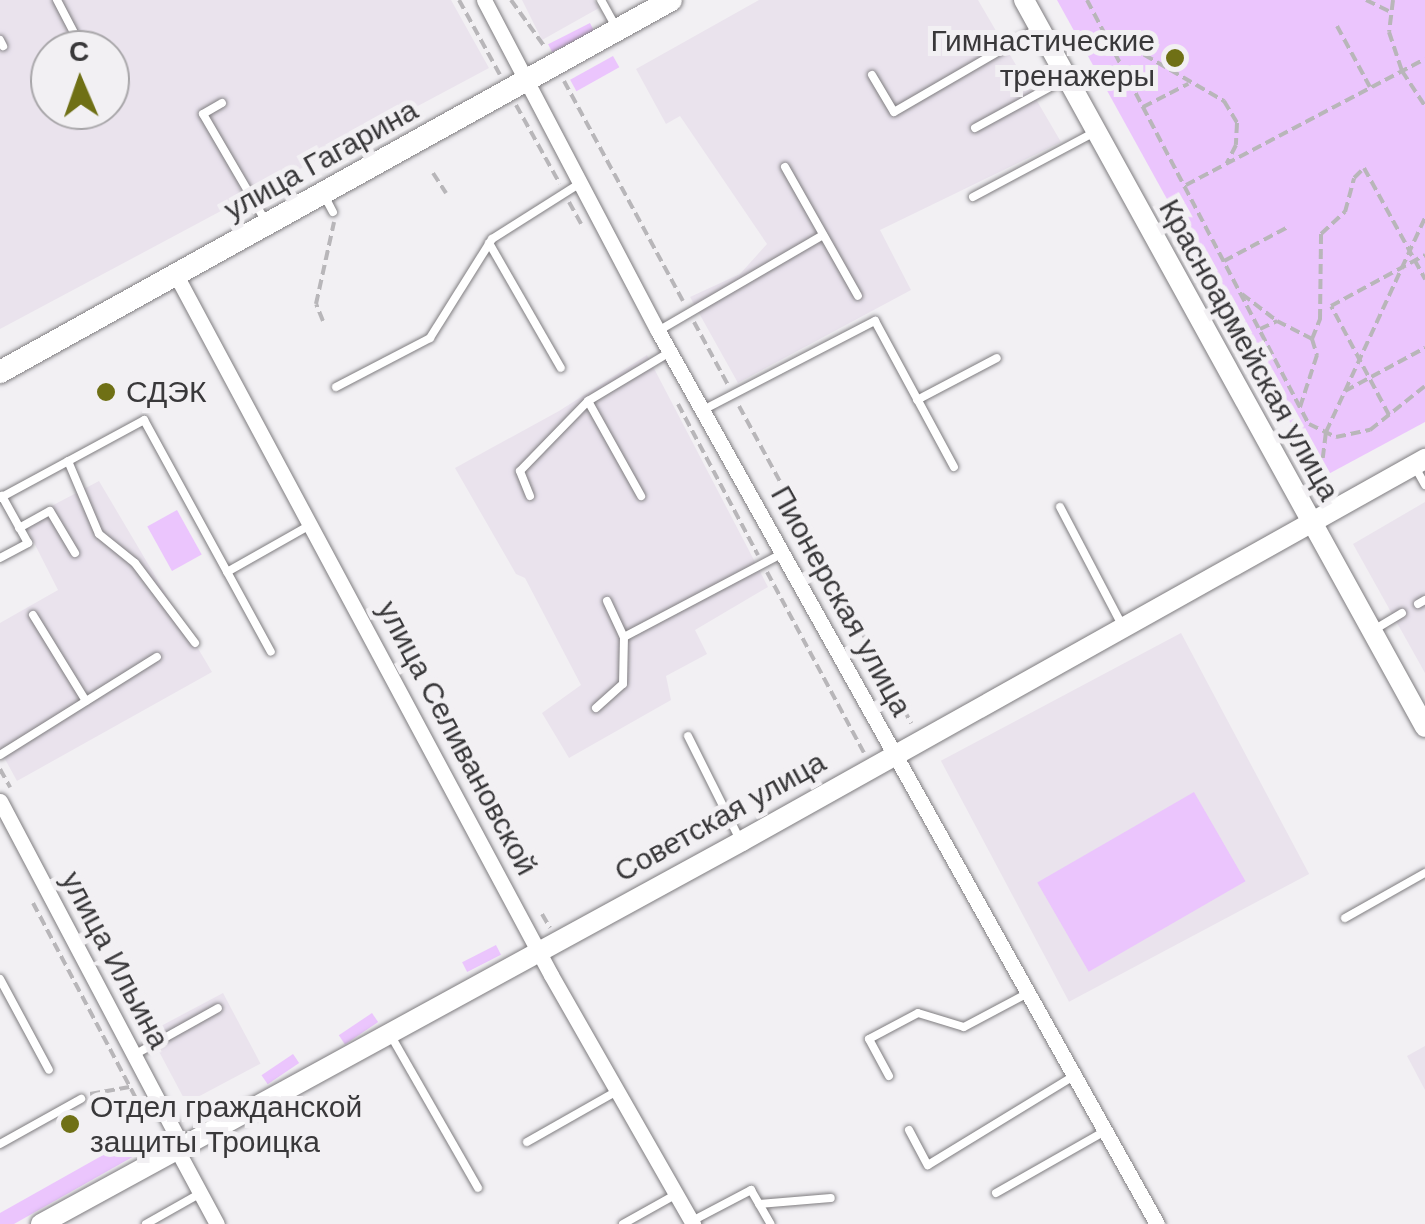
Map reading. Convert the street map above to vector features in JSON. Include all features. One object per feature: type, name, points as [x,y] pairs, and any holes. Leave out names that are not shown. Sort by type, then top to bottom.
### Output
[{"type":"main road","name":"улица Гагарина","points":[[0,372],[268,224],[328,203],[518,85],[671,0]]},
{"type":"street","name":"Пионерская улица","points":[[484,0],[518,85],[582,182],[670,352],[1157,1224]]},
{"type":"street","name":"Красноармейская улица","points":[[1024,0],[1425,727]]},
{"type":"street","name":"улица Селивановской","points":[[176,275],[538,950],[692,1223]]},
{"type":"street","name":"Советская улица","points":[[41,1224],[742,842],[1420,462]]},
{"type":"street","name":"улица Ильина","points":[[0,801],[218,1224]]},
{"type":"lane","points":[[56,0],[72,30]]},
{"type":"lane","points":[[600,0],[617,29]]},
{"type":"lane","points":[[872,75],[894,112],[1040,28]]},
{"type":"lane","points":[[975,128],[1067,78]]},
{"type":"lane","points":[[222,103],[203,114],[268,224]]},
{"type":"lane","points":[[974,197],[1094,132]]},
{"type":"lane","points":[[784,167],[858,296]]},
{"type":"lane","points":[[336,387],[430,338],[489,243],[506,227],[582,182]]},
{"type":"lane","points":[[658,330],[823,235]]},
{"type":"lane","points":[[489,243],[561,368]]},
{"type":"lane","points":[[703,410],[875,321],[954,467]]},
{"type":"lane","points":[[530,496],[520,471],[588,401],[670,352]]},
{"type":"lane","points":[[917,400],[997,358]]},
{"type":"lane","points":[[588,401],[640,496]]},
{"type":"lane","points":[[0,558],[28,544],[1,496],[144,420],[271,652]]},
{"type":"lane","points":[[68,462],[99,534],[135,564],[195,643]]},
{"type":"lane","points":[[1420,462],[1425,485]]},
{"type":"lane","points":[[1060,507],[1124,628]]},
{"type":"lane","points":[[19,528],[50,511],[74,553]]},
{"type":"lane","points":[[227,572],[312,524]]},
{"type":"lane","points":[[624,637],[783,553]]},
{"type":"lane","points":[[596,708],[623,684],[624,637],[607,601]]},
{"type":"lane","points":[[1372,631],[1402,613]]},
{"type":"lane","points":[[32,615],[86,701]]},
{"type":"lane","points":[[0,755],[157,657]]},
{"type":"lane","points":[[688,736],[742,842]]},
{"type":"lane","points":[[1345,918],[1425,872]]},
{"type":"lane","points":[[0,979],[49,1070]]},
{"type":"lane","points":[[889,1076],[869,1039],[918,1012],[964,1027],[1028,993]]},
{"type":"lane","points":[[134,1055],[218,1008]]},
{"type":"lane","points":[[389,1032],[478,1188]]},
{"type":"lane","points":[[909,1130],[928,1165],[1074,1076]]},
{"type":"lane","points":[[527,1142],[619,1090]]},
{"type":"lane","points":[[0,1144],[81,1099]]},
{"type":"lane","points":[[996,1193],[1105,1131]]},
{"type":"lane","points":[[692,1223],[751,1190],[771,1224]]},
{"type":"lane","points":[[146,1224],[201,1194]]},
{"type":"lane","points":[[623,1224],[677,1194]]},
{"type":"lane","points":[[760,1204],[831,1198]]},
{"type":"path","points":[[459,0],[518,85],[582,226]]},
{"type":"path","points":[[512,0],[555,64],[920,741]]},
{"type":"path","points":[[1087,0],[1309,424],[1336,437],[1370,430],[1425,386]]},
{"type":"path","points":[[1366,0],[1392,12]]},
{"type":"path","points":[[1385,0],[1392,12]]},
{"type":"path","points":[[1393,0],[1389,32],[1402,70],[1425,106]]},
{"type":"path","points":[[1337,26],[1370,88]]},
{"type":"path","points":[[1103,30],[1188,84],[1224,101],[1237,123],[1236,145],[1228,163]]},
{"type":"path","points":[[1184,186],[1425,59]]},
{"type":"path","points":[[1143,107],[1188,84]]},
{"type":"path","points":[[1300,407],[1317,355],[1312,338],[1320,319],[1320,234],[1345,212],[1354,178],[1364,168],[1425,279]]},
{"type":"path","points":[[433,173],[446,193]]},
{"type":"path","points":[[323,320],[316,304],[335,228],[328,203]]},
{"type":"path","points":[[1319,488],[1326,432],[1425,218]]},
{"type":"path","points":[[1224,261],[1288,227]]},
{"type":"path","points":[[1389,415],[1331,306],[1425,255]]},
{"type":"path","points":[[1240,292],[1276,322],[1312,338]]},
{"type":"path","points":[[1260,329],[1276,322]]},
{"type":"path","points":[[1345,391],[1425,348]]},
{"type":"path","points":[[673,394],[873,768]]},
{"type":"path","points":[[28,892],[150,1125]]},
{"type":"path","points":[[94,1092],[148,1082]]},
{"type":"shaded area","points":[[0,0],[451,0],[489,68],[0,329]]},
{"type":"shaded area","points":[[522,0],[594,0],[599,8],[542,40]]},
{"type":"shaded area","points":[[759,0],[978,0],[1061,142],[880,230],[911,290],[738,383],[690,297],[740,274],[767,244],[680,116],[666,124],[636,69]]},
{"type":"shaded area","points":[[1057,0],[1425,0],[1425,422],[1321,478]]},
{"type":"shaded area","points":[[590,23],[594,31],[552,52],[548,44]]},
{"type":"shaded area","points":[[613,56],[619,67],[576,91],[570,80]]},
{"type":"shaded area","points":[[647,355],[768,587],[695,630],[707,654],[666,676],[671,700],[569,758],[542,713],[581,685],[525,578],[516,574],[455,468],[559,411]]},
{"type":"shaded area","points":[[99,481],[212,672],[17,781],[0,750],[0,623],[58,590],[23,521]]},
{"type":"shaded area","points":[[1425,502],[1425,673],[1353,544]]},
{"type":"shaded area","points":[[177,510],[202,555],[172,571],[147,526]]},
{"type":"shaded area","points":[[1181,633],[1309,874],[1069,1002],[941,761]]},
{"type":"shaded area","points":[[1194,792],[1246,881],[1089,972],[1037,882]]},
{"type":"shaded area","points":[[496,945],[501,955],[467,972],[462,962]]},
{"type":"shaded area","points":[[223,993],[261,1064],[186,1103],[149,1032]]},
{"type":"shaded area","points":[[372,1013],[378,1022],[345,1044],[339,1035]]},
{"type":"shaded area","points":[[1425,1046],[1425,1090],[1407,1056]]},
{"type":"shaded area","points":[[293,1054],[299,1063],[268,1084],[261,1075]]},
{"type":"shaded area","points":[[128,1141],[136,1155],[14,1224],[0,1224],[0,1213]]},
{"type":"place","name":"Гимнастические тренажеры","points":[[1175,58]]},
{"type":"place","name":"СДЭК","points":[[106,392]]},
{"type":"place","name":"Отдел гражданской защиты Троицка","points":[[70,1124]]}]
